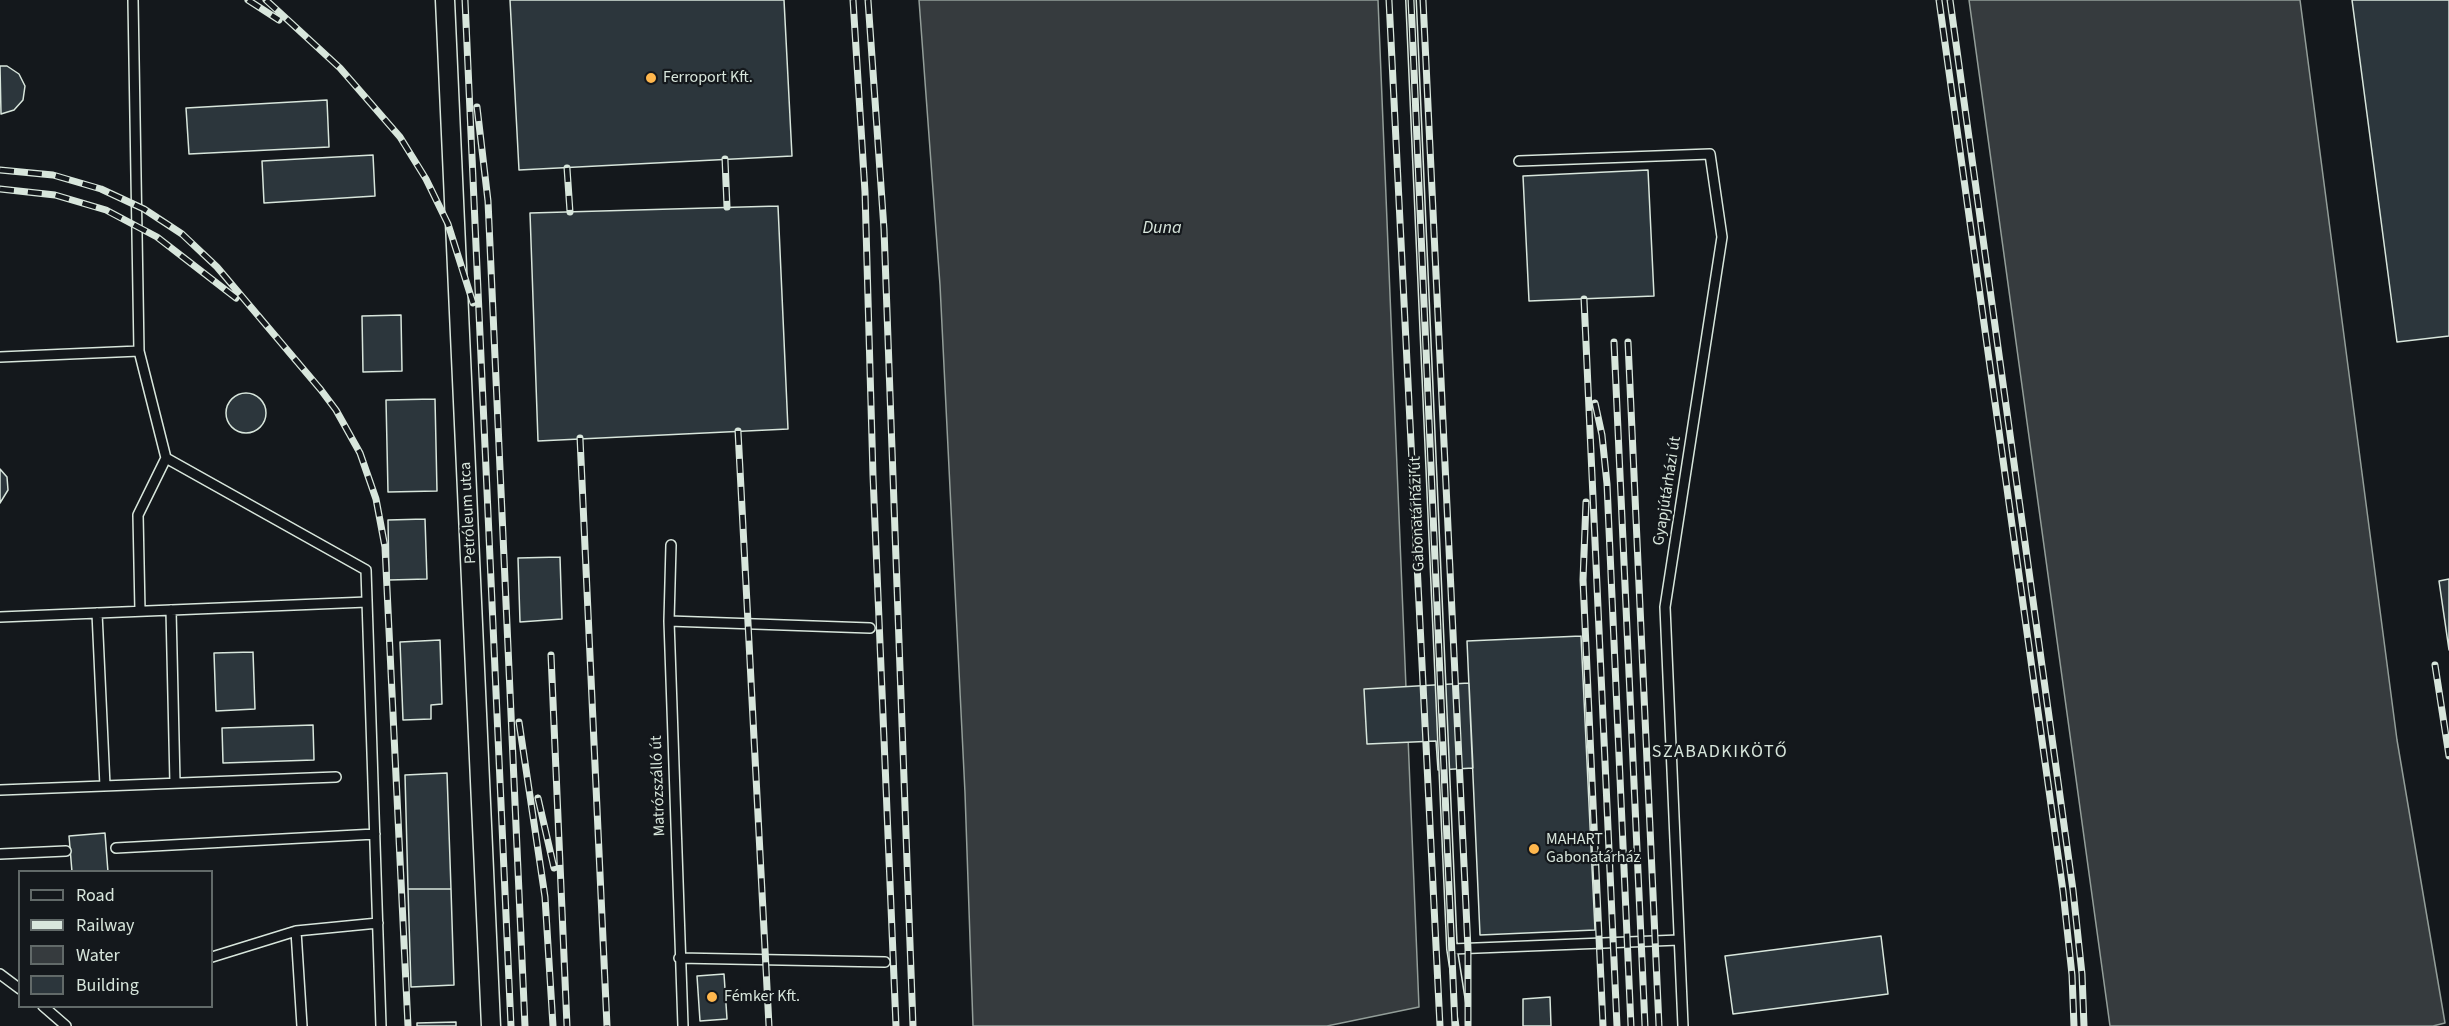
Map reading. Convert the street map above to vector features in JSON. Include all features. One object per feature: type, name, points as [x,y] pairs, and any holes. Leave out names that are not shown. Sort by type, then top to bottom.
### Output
[{"type":"street","name":"Petróleum utca","points":[[445,0],[491,1026]]},
{"type":"lane","points":[[133,0],[139,351],[166,458],[138,515],[140,611]]},
{"type":"lane","name":"Gabonatárházi út","points":[[1411,0],[1452,950],[1464,1026]]},
{"type":"lane","name":"Gyapjútárházi út","points":[[1519,161],[1710,154],[1722,237],[1665,608],[1683,1026]]},
{"type":"lane","points":[[0,357],[139,351]]},
{"type":"lane","points":[[166,458],[366,570],[381,1026]]},
{"type":"lane","name":"Matrózszálló út","points":[[670,545],[669,621],[683,1026]]},
{"type":"lane","points":[[0,616],[367,602]]},
{"type":"lane","points":[[171,610],[175,783]]},
{"type":"lane","points":[[97,613],[105,786]]},
{"type":"lane","points":[[669,621],[870,628]]},
{"type":"lane","points":[[0,790],[336,777]]},
{"type":"lane","points":[[116,848],[375,834]]},
{"type":"lane","points":[[0,854],[66,850]]},
{"type":"lane","points":[[213,957],[296,931],[378,923]]},
{"type":"lane","points":[[296,931],[302,1026]]},
{"type":"lane","points":[[1452,950],[1679,940]]},
{"type":"lane","points":[[679,958],[885,962]]},
{"type":"lane","points":[[0,974],[18,988]]},
{"type":"lane","points":[[47,1008],[66,1026]]},
{"type":"water","name":"Duna","points":[[919,0],[1378,0],[1419,1007],[1327,1026],[973,1026],[965,793],[940,285]]},
{"type":"water","points":[[1969,0],[2300,0],[2397,740],[2445,1023],[2433,1026],[2110,1026]]},
{"type":"building","name":"Ferroport Kft.","points":[[510,0],[784,0],[792,156],[519,170]]},
{"type":"building","points":[[2352,0],[2449,0],[2449,336],[2397,342]]},
{"type":"building","points":[[0,66],[7,66],[19,74],[25,86],[23,100],[14,110],[1,114]]},
{"type":"building","points":[[327,100],[329,147],[189,154],[186,108]]},
{"type":"building","points":[[373,155],[375,196],[264,203],[262,161]]},
{"type":"building","points":[[1648,170],[1654,296],[1529,301],[1523,176]]},
{"type":"building","points":[[778,206],[788,429],[538,441],[530,213]]},
{"type":"building","points":[[401,315],[402,371],[363,372],[362,316]]},
{"type":"building","points":[[246,393],[260,399],[266,413],[260,427],[246,433],[232,427],[226,413],[232,399]]},
{"type":"building","points":[[435,399],[437,491],[388,492],[386,400]]},
{"type":"building","points":[[0,469],[7,477],[8,490],[0,503]]},
{"type":"building","points":[[425,519],[427,579],[389,580],[388,520]]},
{"type":"building","points":[[560,557],[562,619],[520,622],[518,558]]},
{"type":"building","points":[[2449,579],[2449,650],[2439,581]]},
{"type":"building","name":"MAHART Gabonatárház","points":[[1581,636],[1595,930],[1480,935],[1467,641]]},
{"type":"building","points":[[440,640],[442,704],[431,705],[431,719],[403,720],[400,642]]},
{"type":"building","points":[[253,652],[255,709],[216,711],[214,653]]},
{"type":"building","points":[[1469,683],[1473,768],[1438,770],[1436,741],[1367,744],[1364,689]]},
{"type":"building","points":[[313,725],[314,760],[223,763],[222,728]]},
{"type":"building","points":[[447,773],[451,889],[408,889],[405,775]]},
{"type":"building","points":[[105,833],[108,870],[72,870],[69,836]]},
{"type":"building","points":[[408,889],[451,889],[454,985],[411,987]]},
{"type":"building","points":[[1881,936],[1888,994],[1733,1014],[1725,956]]},
{"type":"building","name":"Fémker Kft.","points":[[724,974],[727,1019],[700,1021],[697,976]]},
{"type":"building","points":[[1550,997],[1551,1026],[1523,1026],[1523,999]]},
{"type":"building","points":[[456,1022],[456,1026],[417,1026],[417,1023]]},
{"type":"railway","points":[[248,0],[279,20]]},
{"type":"railway","points":[[266,0],[340,68],[400,137],[426,179],[448,224],[473,303]]},
{"type":"railway","points":[[465,0],[511,1026]]},
{"type":"railway","points":[[853,0],[865,192],[873,476],[896,1026]]},
{"type":"railway","points":[[868,0],[884,229],[913,1026]]},
{"type":"railway","points":[[1389,0],[1440,1026]]},
{"type":"railway","points":[[1411,0],[1455,1026]]},
{"type":"railway","points":[[1423,0],[1468,949],[1468,1026]]},
{"type":"railway","points":[[1939,0],[2063,891],[2072,975],[2074,1026]]},
{"type":"railway","points":[[1950,0],[2073,890],[2082,974],[2084,1026]]},
{"type":"railway","points":[[477,107],[488,201],[525,1026]]},
{"type":"railway","points":[[725,159],[727,207]]},
{"type":"railway","points":[[567,168],[570,212]]},
{"type":"railway","points":[[0,170],[53,175],[101,189],[144,209],[182,234],[217,267],[321,390],[336,410],[360,453],[376,499],[385,547],[408,1026]]},
{"type":"railway","points":[[0,189],[55,195],[106,210],[157,237],[236,298]]},
{"type":"railway","points":[[1584,299],[1617,1026]]},
{"type":"railway","points":[[1614,342],[1645,1026]]},
{"type":"railway","points":[[1628,342],[1659,1026]]},
{"type":"railway","points":[[1595,403],[1602,435],[1607,484],[1631,1026]]},
{"type":"railway","points":[[738,431],[769,1026]]},
{"type":"railway","points":[[580,438],[607,1026]]},
{"type":"railway","points":[[1586,502],[1583,580],[1603,1026]]},
{"type":"railway","points":[[551,655],[567,1026]]},
{"type":"railway","points":[[2435,665],[2449,756]]},
{"type":"railway","points":[[519,722],[545,897],[553,1026]]},
{"type":"railway","points":[[538,798],[554,868]]},
{"type":"place","name":"Ferroport Kft.","points":[[651,78]]},
{"type":"place","name":"MAHART Gabonatárház","points":[[1534,849]]},
{"type":"place","name":"Fémker Kft.","points":[[712,997]]},
{"type":"district","name":"SZABADKIKÖTŐ","points":[[1720,753]]}]
